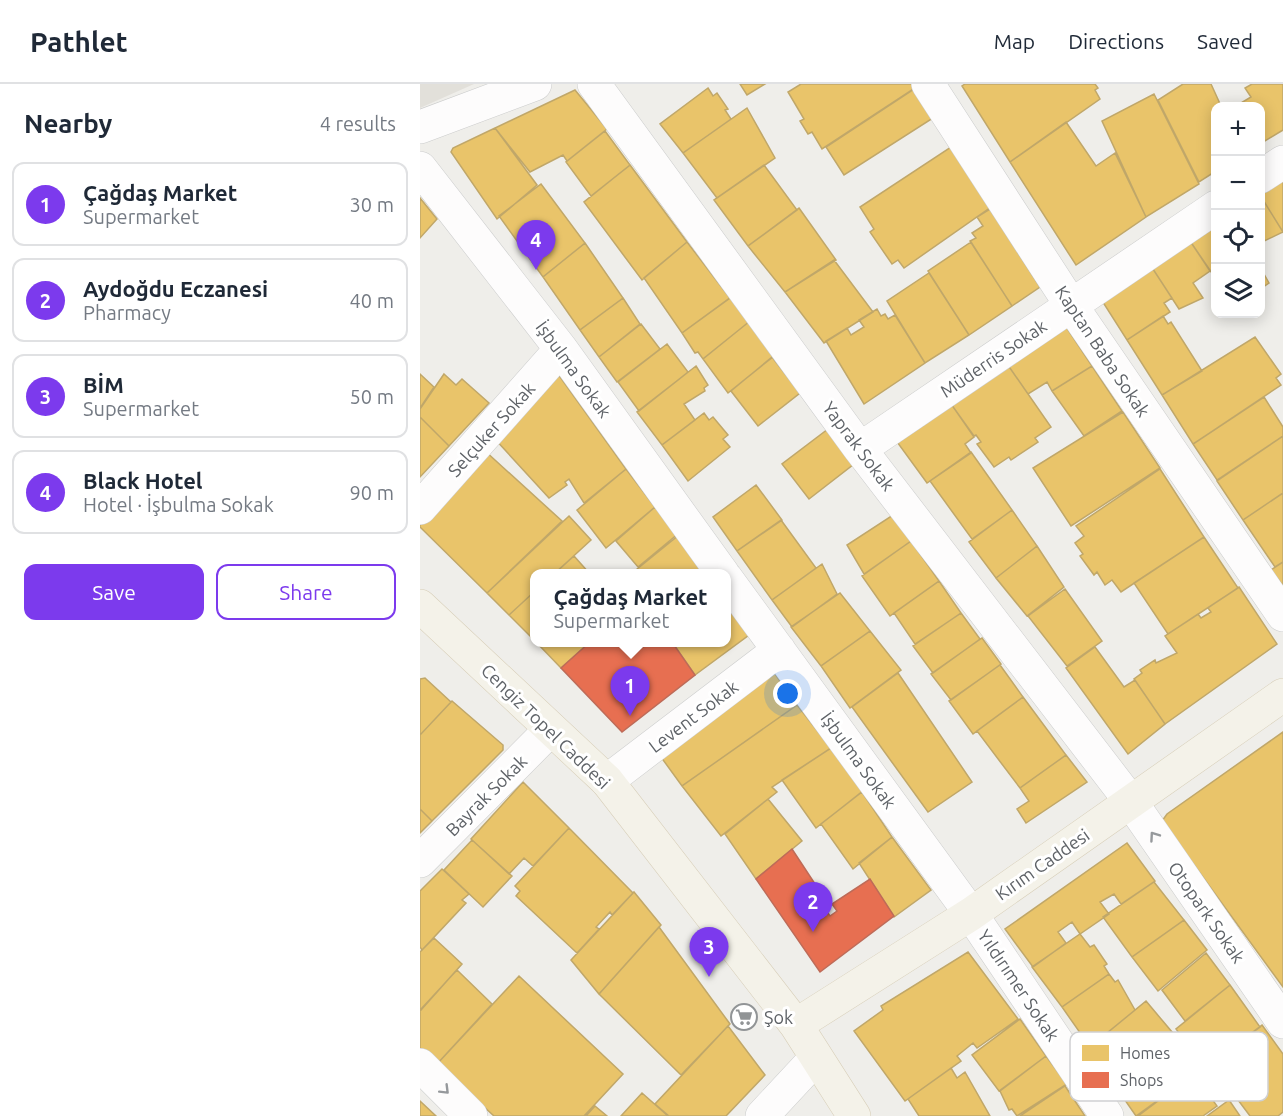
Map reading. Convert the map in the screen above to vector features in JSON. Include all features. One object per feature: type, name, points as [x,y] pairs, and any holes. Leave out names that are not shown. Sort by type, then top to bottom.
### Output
[{"type":"main road","name":"Cengiz Topel Caddesi","points":[[420,606],[607,781],[796,1025],[815,1059],[854,1116]]},
{"type":"main road","name":"Kırım Caddesi","points":[[796,1025],[971,914],[1283,695]]},
{"type":"street","points":[[420,128],[535,84]]},
{"type":"street","name":"Yaprak Sokak","points":[[594,84],[860,449],[1131,802]]},
{"type":"street","name":"Kaptan Baba Sokak","points":[[928,84],[1071,305],[1283,615]]},
{"type":"street","points":[[1265,174],[1283,162]]},
{"type":"street","name":"İşbulma Sokak","points":[[420,168],[561,349],[720,569]]},
{"type":"street","name":"Müderris Sokak","points":[[860,449],[1211,210]]},
{"type":"street","name":"Selçuker Sokak","points":[[420,508],[561,349]]},
{"type":"street","name":"İşbulma Sokak","points":[[731,585],[971,914]]},
{"type":"street","name":"Levent Sokak","points":[[607,781],[779,650]]},
{"type":"street","name":"Bayrak Sokak","points":[[420,861],[551,729]]},
{"type":"street","name":"Otopark Sokak","points":[[1131,802],[1283,1023]]},
{"type":"street","name":"Yıldırımer Sokak","points":[[971,914],[1070,1061]]},
{"type":"street","points":[[762,1116],[815,1059]]},
{"type":"street","points":[[420,1065],[471,1116]]},
{"type":"street","name":"Yıldırımer Sokak","points":[[1097,1101],[1107,1116]]},
{"type":"shaded area","points":[[420,84],[474,84],[420,108]]},
{"type":"building: Homes","points":[[740,84],[765,84],[747,95]]},
{"type":"building: Homes","points":[[801,84],[912,84],[915,88],[822,149],[812,132],[808,134],[800,121],[804,119],[788,92]]},
{"type":"building: Homes","points":[[965,84],[1095,84],[1098,88],[1095,90],[1100,99],[1010,162],[962,86]]},
{"type":"building: Homes","points":[[1183,84],[1211,84],[1219,102],[1211,102],[1211,174],[1199,182],[1158,100]]},
{"type":"building: Homes","points":[[1252,84],[1283,84],[1283,130],[1265,141],[1265,102],[1243,102],[1251,97],[1245,88]]},
{"type":"building: Homes","points":[[708,88],[713,96],[717,93],[728,109],[725,110],[731,119],[683,153],[660,124]]},
{"type":"building: Homes","points":[[914,89],[933,118],[844,175],[826,147]]},
{"type":"building: Homes","points":[[575,90],[607,129],[567,161],[563,155],[530,172],[495,128]]},
{"type":"building: Homes","points":[[1154,94],[1199,184],[1146,217],[1102,121]]},
{"type":"building: Homes","points":[[747,108],[775,158],[717,198],[683,153]]},
{"type":"building: Homes","points":[[1066,122],[1096,166],[1115,153],[1146,217],[1076,265],[1010,162]]},
{"type":"building: Homes","points":[[495,128],[537,185],[497,219],[451,152],[453,148]]},
{"type":"building: Homes","points":[[605,131],[630,165],[591,196],[566,162]]},
{"type":"building: Homes","points":[[951,147],[991,207],[904,268],[898,260],[892,264],[870,232],[874,229],[860,207]]},
{"type":"building: Homes","points":[[630,165],[687,242],[642,280],[584,202]]},
{"type":"building: Homes","points":[[764,165],[797,210],[748,246],[714,200]]},
{"type":"building: Homes","points":[[1283,171],[1283,232],[1265,203],[1265,183]]},
{"type":"building: Homes","points":[[541,184],[585,243],[543,277],[499,216]]},
{"type":"building: Homes","points":[[420,198],[437,219],[420,238]]},
{"type":"building: Homes","points":[[1265,203],[1283,232],[1265,241]]},
{"type":"building: Homes","points":[[799,208],[836,260],[785,292],[748,246]]},
{"type":"building: Homes","points":[[990,209],[1040,287],[1012,306],[970,241],[976,238],[972,233],[983,226],[977,217]]},
{"type":"building: Homes","points":[[1211,222],[1211,272],[1188,238]]},
{"type":"building: Homes","points":[[1188,238],[1210,271],[1193,283],[1203,298],[1179,309],[1149,263]]},
{"type":"building: Homes","points":[[687,242],[730,298],[682,333],[644,278]]},
{"type":"building: Homes","points":[[971,242],[1012,306],[969,335],[928,271]]},
{"type":"building: Homes","points":[[585,243],[623,298],[580,330],[543,277]]},
{"type":"building: Homes","points":[[834,260],[873,312],[824,343],[785,292]]},
{"type":"building: Homes","points":[[1149,263],[1172,298],[1164,303],[1170,312],[1127,340],[1099,296]]},
{"type":"building: Homes","points":[[929,273],[969,335],[925,363],[887,301]]},
{"type":"building: Homes","points":[[731,297],[750,321],[703,359],[698,352],[695,353],[682,333]]},
{"type":"building: Homes","points":[[623,298],[640,324],[599,357],[580,330]]},
{"type":"building: Homes","points":[[877,309],[881,316],[885,314],[888,319],[895,315],[925,363],[864,404],[826,341],[847,328],[851,335],[864,327],[859,320]]},
{"type":"building: Homes","points":[[1163,316],[1168,324],[1171,322],[1202,371],[1162,395],[1127,340]]},
{"type":"building: Homes","points":[[1061,319],[1092,366],[1052,391],[1047,382],[1028,394],[1003,358]]},
{"type":"building: Homes","points":[[750,321],[774,356],[728,393],[703,359]]},
{"type":"building: Homes","points":[[641,324],[660,349],[617,382],[599,357]]},
{"type":"building: Homes","points":[[1255,337],[1281,374],[1276,378],[1281,385],[1193,444],[1162,395]]},
{"type":"building: Homes","points":[[667,344],[688,372],[639,411],[618,382]]},
{"type":"building: Homes","points":[[772,357],[800,393],[758,426],[731,391]]},
{"type":"building: Homes","points":[[1003,358],[1051,427],[1035,438],[1038,442],[1011,460],[1009,457],[994,467],[977,444],[981,442],[976,435],[974,436],[946,397]]},
{"type":"building: Homes","points":[[696,366],[708,385],[704,388],[705,391],[684,404],[695,420],[662,445],[637,412]]},
{"type":"building: Homes","points":[[1092,366],[1122,411],[1084,436],[1052,391]]},
{"type":"building: Homes","points":[[420,374],[434,387],[420,408]]},
{"type":"building: Homes","points":[[444,374],[456,385],[462,379],[489,403],[449,446],[420,417],[420,409]]},
{"type":"building: Homes","points":[[558,374],[626,469],[584,503],[569,479],[565,482],[567,485],[549,498],[494,438]]},
{"type":"building: Homes","points":[[1264,397],[1283,427],[1283,436],[1217,480],[1193,444]]},
{"type":"building: Homes","points":[[947,398],[974,437],[965,444],[971,453],[927,483],[892,435]]},
{"type":"building: Homes","points":[[1123,412],[1160,468],[1071,526],[1033,468]]},
{"type":"building: Homes","points":[[704,413],[709,420],[713,417],[728,435],[723,439],[730,447],[688,481],[662,445]]},
{"type":"building: Homes","points":[[420,417],[449,446],[420,477]]},
{"type":"building: Homes","points":[[828,429],[854,464],[809,499],[782,464]]},
{"type":"building: Homes","points":[[1283,436],[1283,493],[1243,520],[1217,481]]},
{"type":"building: Homes","points":[[484,450],[562,521],[487,593],[420,527],[420,518]]},
{"type":"building: Homes","points":[[971,452],[1012,510],[972,539],[930,481]]},
{"type":"building: Homes","points":[[626,469],[655,507],[606,548],[577,510]]},
{"type":"building: Homes","points":[[1160,469],[1204,537],[1121,592],[1112,580],[1105,585],[1097,572],[1094,575],[1080,556],[1083,554],[1075,543],[1084,536],[1076,526]]},
{"type":"building: Homes","points":[[756,485],[782,520],[737,551],[713,517]]},
{"type":"building: Homes","points":[[1283,493],[1283,562],[1275,567],[1243,520]]},
{"type":"building: Homes","points":[[655,507],[679,533],[638,567],[616,541]]},
{"type":"building: Homes","points":[[1012,510],[1037,546],[996,578],[969,542]]},
{"type":"building: Homes","points":[[893,515],[911,541],[864,574],[847,545]]},
{"type":"building: Homes","points":[[569,516],[591,540],[559,569],[530,569],[530,596],[509,615],[487,593]]},
{"type":"building: Homes","points":[[781,520],[816,568],[772,600],[737,551]]},
{"type":"building: Homes","points":[[679,535],[701,567],[699,569],[637,569]]},
{"type":"building: Homes","points":[[1204,537],[1238,588],[1168,634],[1134,583]]},
{"type":"building: Homes","points":[[911,541],[939,581],[890,616],[862,576]]},
{"type":"building: Homes","points":[[1037,546],[1064,587],[1027,616],[996,578]]},
{"type":"building: Homes","points":[[574,556],[586,569],[560,569]]},
{"type":"building: Homes","points":[[1283,562],[1283,586],[1271,570]]},
{"type":"building: Homes","points":[[822,564],[837,594],[792,627],[772,600]]},
{"type":"building: Homes","points":[[939,581],[961,613],[915,644],[894,613]]},
{"type":"building: Homes","points":[[1239,587],[1277,644],[1165,724],[1134,679],[1142,673],[1140,670],[1155,660],[1156,663],[1177,653],[1165,636],[1198,614],[1201,618],[1211,612],[1208,608]]},
{"type":"building: Homes","points":[[1065,589],[1102,641],[1067,666],[1028,616]]},
{"type":"building: Homes","points":[[840,593],[870,631],[821,666],[791,627]]},
{"type":"building: Homes","points":[[530,596],[530,636],[509,615]]},
{"type":"building: Homes","points":[[731,612],[749,635],[695,675],[675,647],[731,647]]},
{"type":"building: Homes","points":[[961,613],[980,639],[933,673],[913,646]]},
{"type":"building: Homes","points":[[870,631],[901,670],[850,708],[821,666]]},
{"type":"building: Homes","points":[[982,638],[1001,664],[951,700],[931,674]]},
{"type":"building: Homes","points":[[541,647],[584,647],[561,668]]},
{"type":"building: Homes","points":[[627,647],[643,647],[634,654]]},
{"type":"building: Homes","points":[[1095,647],[1124,687],[1135,680],[1165,724],[1128,754],[1066,668]]},
{"type":"building: Homes","points":[[768,664],[797,705],[682,786],[653,746]]},
{"type":"building: Homes","points":[[1000,665],[1023,697],[973,734],[949,701]]},
{"type":"building: Homes","points":[[898,673],[972,782],[928,812],[852,707]]},
{"type":"building: Homes","points":[[425,678],[451,702],[420,735],[420,679]]},
{"type":"building: Homes","points":[[1023,697],[1066,755],[1020,788],[977,731]]},
{"type":"building: Homes","points":[[452,701],[503,745],[503,750],[432,821],[420,809],[420,735]]},
{"type":"building: Homes","points":[[797,705],[831,748],[772,787],[777,792],[721,836],[682,786]]},
{"type":"building: Homes","points":[[1283,732],[1283,987],[1162,821],[1167,814]]},
{"type":"building: Homes","points":[[831,748],[864,790],[816,828],[782,780]]},
{"type":"building: Homes","points":[[1066,755],[1087,782],[1026,823],[1017,809],[1029,801],[1020,788]]},
{"type":"building: Homes","points":[[523,782],[569,828],[533,866],[524,858],[509,874],[471,839]]},
{"type":"building: Homes","points":[[862,792],[892,837],[853,869],[821,824]]},
{"type":"building: Homes","points":[[768,799],[802,841],[756,879],[725,834]]},
{"type":"building: Homes","points":[[420,809],[432,821],[420,833]]},
{"type":"building: Homes","points":[[569,828],[633,893],[612,915],[610,912],[596,927],[599,929],[577,953],[516,896],[520,891],[515,886]]},
{"type":"building: Homes","points":[[892,837],[931,890],[894,917],[859,863]]},
{"type":"building: Homes","points":[[472,840],[512,876],[483,907],[444,870]]},
{"type":"building: Homes","points":[[1127,843],[1155,881],[1121,904],[1114,894],[1100,902],[1109,914],[1080,934],[1072,922],[1058,932],[1066,943],[1033,967],[1005,929]]},
{"type":"building: Homes","points":[[442,869],[469,894],[462,900],[466,903],[422,950],[420,947],[420,891]]},
{"type":"building: Homes","points":[[1154,882],[1184,920],[1132,957],[1103,917]]},
{"type":"building: Homes","points":[[634,892],[661,925],[599,994],[571,960]]},
{"type":"building: Homes","points":[[1184,920],[1207,950],[1158,991],[1132,957]]},
{"type":"building: Homes","points":[[659,927],[730,1024],[681,1075],[599,994]]},
{"type":"building: Homes","points":[[1080,934],[1090,947],[1094,945],[1107,964],[1104,966],[1109,974],[1062,1007],[1032,967]]},
{"type":"building: Homes","points":[[434,938],[462,964],[420,1011],[420,952]]},
{"type":"building: Homes","points":[[968,952],[1018,1019],[977,1048],[973,1043],[957,1056],[961,1061],[905,1101],[854,1031],[883,1010],[881,1006]]},
{"type":"building: Homes","points":[[1206,953],[1230,985],[1185,1021],[1162,990]]},
{"type":"building: Homes","points":[[457,970],[492,1004],[437,1064],[420,1048],[420,1010]]},
{"type":"building: Homes","points":[[1109,974],[1115,982],[1118,980],[1135,1010],[1108,1032],[1080,1032],[1062,1007]]},
{"type":"building: Homes","points":[[519,976],[623,1074],[584,1116],[494,1116],[437,1064]]},
{"type":"building: Homes","points":[[1230,985],[1260,1027],[1253,1032],[1178,1032],[1176,1029]]},
{"type":"building: Homes","points":[[1146,1001],[1172,1032],[1108,1032]]},
{"type":"building: Homes","points":[[1020,1019],[1046,1056],[999,1091],[972,1055]]},
{"type":"building: Homes","points":[[1262,1025],[1267,1032],[1253,1032]]},
{"type":"building: Homes","points":[[728,1026],[765,1075],[726,1116],[669,1116],[655,1104]]},
{"type":"building: Homes","points":[[1268,1033],[1283,1054],[1283,1112],[1278,1116],[1250,1116],[1239,1101],[1268,1101]]},
{"type":"building: Homes","points":[[1046,1056],[1067,1084],[1017,1116],[1012,1109],[1009,1110],[1000,1091]]},
{"type":"building: Homes","points":[[951,1068],[957,1078],[965,1072],[990,1116],[919,1116],[908,1099]]},
{"type":"building: Homes","points":[[1065,1086],[1070,1094],[1070,1101],[1075,1101],[1085,1116],[1020,1116]]},
{"type":"building: Homes","points":[[642,1093],[668,1116],[621,1116]]},
{"type":"building: Homes","points":[[420,1101],[436,1116],[420,1116]]},
{"type":"building: Homes","points":[[1126,1101],[1157,1101],[1136,1116]]},
{"type":"building: Homes","points":[[1158,1101],[1213,1101],[1217,1106],[1203,1116],[1138,1116]]},
{"type":"building: Homes","points":[[1230,1101],[1240,1116],[1207,1116]]},
{"type":"building: Homes","points":[[595,1106],[607,1116],[586,1116]]},
{"type":"building: Shops","points":[[584,647],[627,647],[634,654],[643,647],[675,647],[695,675],[622,732],[561,668]]},
{"type":"building: Shops","points":[[792,849],[821,893],[816,896],[830,916],[837,911],[832,904],[870,879],[894,916],[820,972],[756,879]]},
{"type":"place","name":"Black Hotel","points":[[536,270]]},
{"type":"place","name":"Çağdaş Market","points":[[630,716]]},
{"type":"place","name":"Aydoğdu Eczanesi","points":[[813,932]]},
{"type":"place","name":"BİM","points":[[709,977]]},
{"type":"place","name":"Şok","points":[[744,1017]]}]
